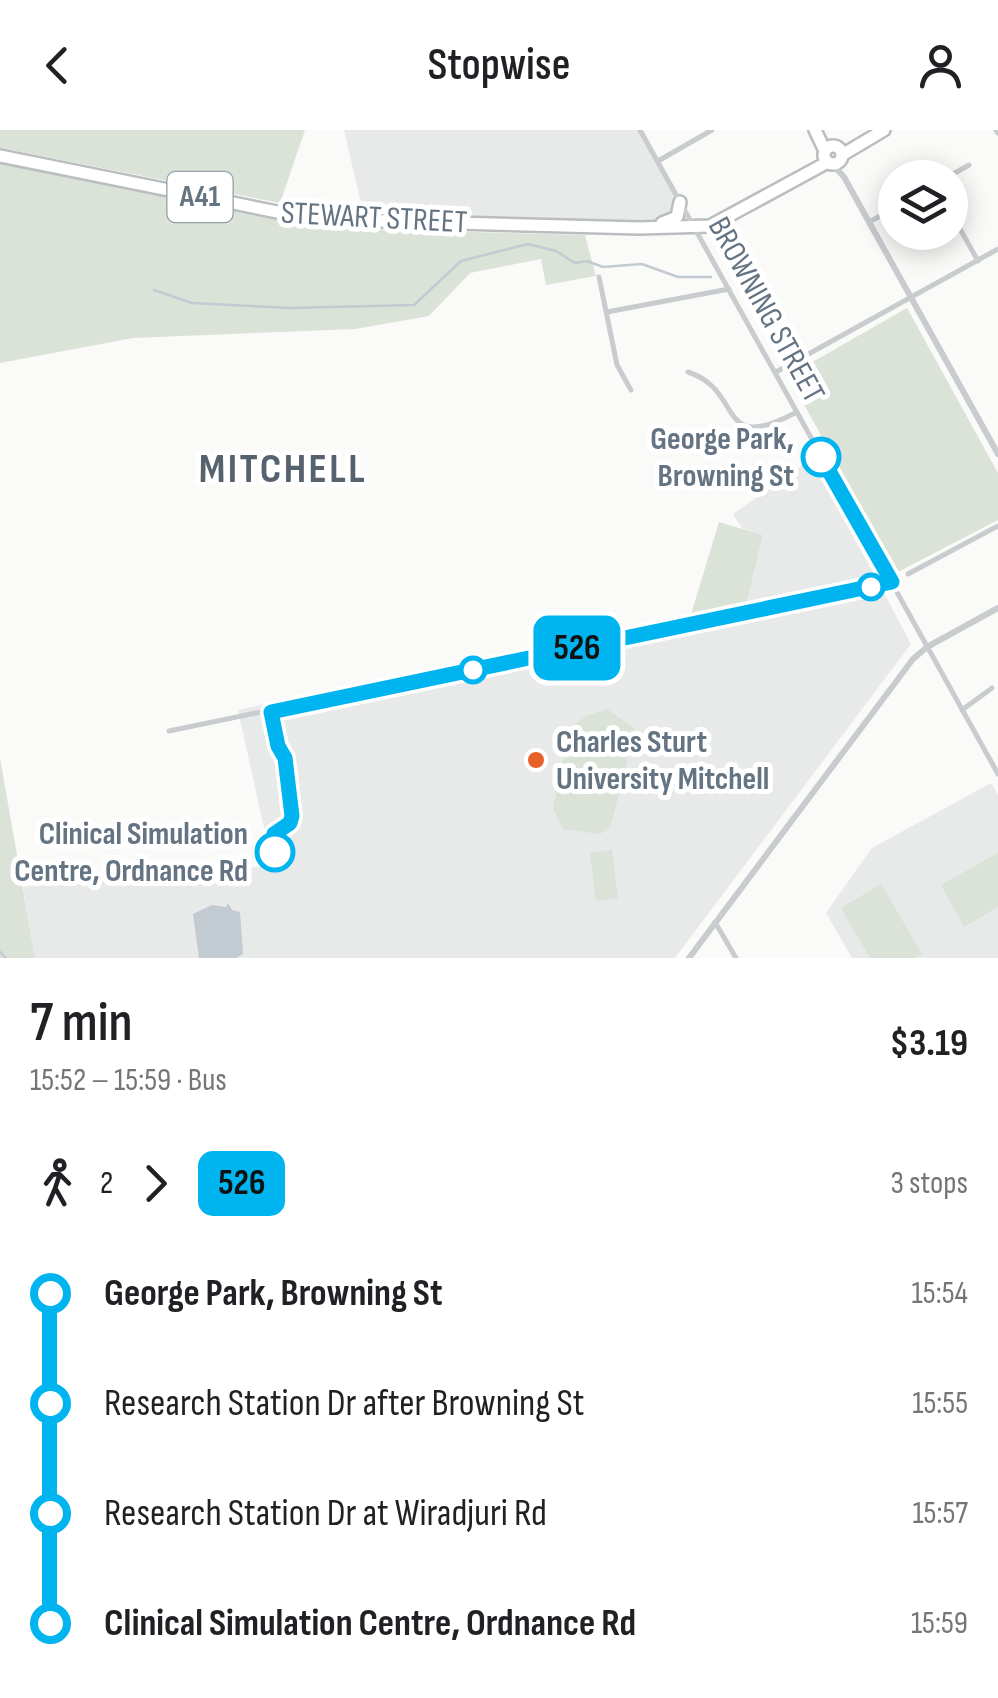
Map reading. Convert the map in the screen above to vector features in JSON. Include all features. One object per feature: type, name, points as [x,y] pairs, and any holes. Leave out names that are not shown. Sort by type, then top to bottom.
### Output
[{"type":"highway","points":[[818,130],[833,155]]},
{"type":"highway","name":"STEWART STREET","points":[[833,155],[870,130]]},
{"type":"highway","name":"STEWART STREET","points":[[0,156],[312,220],[693,225],[884,130]]},
{"type":"highway","points":[[662,223],[677,217],[680,202]]},
{"type":"highway","name":"STEWART STREET","points":[[573,225],[693,225]]},
{"type":"street","name":"BROWNING STREET","points":[[640,130],[998,774]]},
{"type":"street","points":[[658,160],[712,130]]},
{"type":"street","points":[[833,155],[998,454]]},
{"type":"street","points":[[869,222],[878,217]]},
{"type":"street","points":[[968,242],[978,260]]},
{"type":"street","points":[[776,372],[998,250]]},
{"type":"street","points":[[600,277],[617,366],[631,390]]},
{"type":"street","points":[[607,312],[729,289]]},
{"type":"street","points":[[688,372],[711,382],[743,426],[763,428],[797,412]]},
{"type":"street","points":[[988,435],[998,429]]},
{"type":"street","points":[[908,574],[998,526]]},
{"type":"street","points":[[169,731],[892,582]]},
{"type":"street","points":[[688,958],[913,659],[927,647],[998,608]]},
{"type":"street","points":[[962,710],[992,688]]},
{"type":"street","points":[[715,922],[736,958]]},
{"type":"shaded area","points":[[0,130],[305,130],[280,203],[0,148]]},
{"type":"shaded area","points":[[344,130],[640,130],[681,210],[662,223],[402,223],[363,212]]},
{"type":"shaded area","points":[[0,163],[318,228],[585,235],[596,276],[546,285],[541,259],[470,273],[429,316],[355,329],[133,338],[0,363]]},
{"type":"shaded area","points":[[907,308],[998,473],[998,520],[894,574],[824,451],[822,437],[788,376]]},
{"type":"shaded area","name":"Charles Sturt University Mitchell","points":[[811,459],[876,578],[768,601],[748,610],[774,614],[883,591],[911,644],[675,958],[35,958],[23,887],[164,862],[168,884],[272,864],[238,710],[463,662],[745,610],[763,535],[742,528],[733,514]]},
{"type":"shaded area","points":[[719,522],[763,535],[745,610],[689,621]]},
{"type":"shaded area","points":[[607,709],[635,729],[611,825],[600,834],[563,829],[553,808],[571,727],[588,715]]},
{"type":"shaded area","points":[[0,758],[35,958],[0,958]]},
{"type":"shaded area","points":[[991,783],[998,795],[998,958],[852,958],[826,913],[872,848]]},
{"type":"shaded area","points":[[612,850],[618,898],[596,901],[590,853]]},
{"type":"shaded area","points":[[998,853],[998,907],[964,927],[941,885]]},
{"type":"shaded area","points":[[881,884],[922,954],[915,958],[870,958],[841,908]]},
{"type":"shaded area","points":[[228,903],[232,910],[240,912],[243,954],[236,958],[199,958],[193,914],[212,905],[226,907]]},
{"type":"waterway","points":[[154,290],[192,303],[290,308],[414,305],[461,261],[528,244],[556,251],[575,263],[587,261],[603,267],[642,264],[678,277],[711,277]]},
{"type":"waterway","points":[[0,952],[6,958]]},
{"type":"bus line","name":"526","points":[[275,852],[274,834],[290,823],[292,816],[285,758],[278,746],[271,712],[892,582],[821,457]]},
{"type":"place","name":"George Park, Browning St","points":[[821,457]]},
{"type":"place","name":"Charles Sturt University Mitchell","points":[[536,760]]},
{"type":"place","name":"Clinical Simulation Centre, Ordnance Rd","points":[[275,852]]},
{"type":"district","name":"MITCHELL","points":[[283,469]]}]
